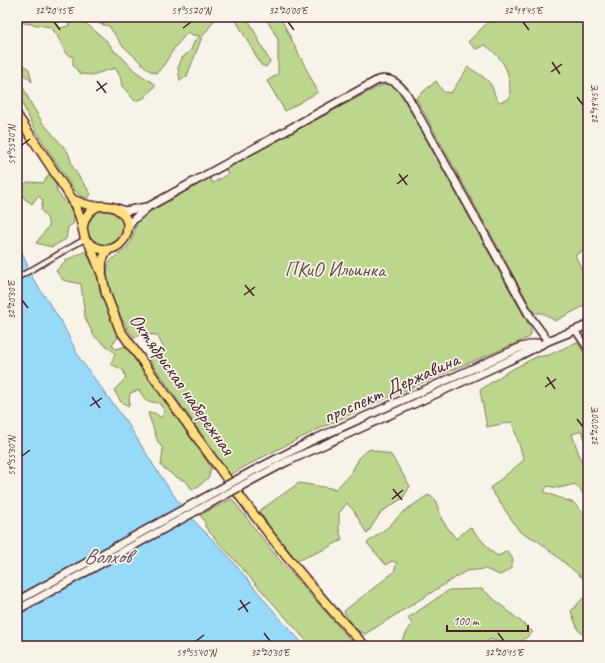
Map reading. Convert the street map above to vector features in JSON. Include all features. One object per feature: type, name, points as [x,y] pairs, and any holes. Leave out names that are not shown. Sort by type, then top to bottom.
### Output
[{"type":"main road","points":[[127,230],[132,221],[148,207],[378,80],[388,79],[397,83],[406,93],[531,318],[548,341]]},
{"type":"main road","name":"Октябрьская набережная","points":[[17,115],[72,199],[80,217],[87,241],[102,275],[106,294],[120,330],[268,535],[306,581],[365,646]]},
{"type":"main road","points":[[72,199],[86,205],[110,206],[125,210],[148,207]]},
{"type":"main road","points":[[82,227],[85,218],[90,211],[99,206]]},
{"type":"main road","points":[[87,241],[94,248],[108,250],[116,248],[126,237],[127,222],[123,214],[110,206]]},
{"type":"main road","points":[[102,275],[101,264],[108,250]]},
{"type":"main road","name":"проспект Державина","points":[[17,610],[292,459],[519,356],[548,341],[588,325]]},
{"type":"main road","name":"проспект Державина","points":[[17,601],[250,472],[316,440],[521,347],[548,341]]},
{"type":"street","points":[[17,278],[87,241]]},
{"type":"street","points":[[575,330],[588,350]]},
{"type":"green space","points":[[17,17],[57,17],[56,20],[60,28],[69,26],[66,17],[80,17],[108,42],[115,52],[121,56],[135,71],[156,85],[144,98],[135,101],[122,86],[120,76],[115,68],[92,75],[80,74],[73,65],[73,57],[66,54],[58,37],[51,27],[17,23]]},
{"type":"green space","points":[[89,17],[217,17],[202,37],[187,76],[180,81],[178,68],[182,58],[191,50],[194,42],[200,36],[193,35],[188,32],[175,47],[157,73],[150,71],[121,44],[109,26],[100,24]]},
{"type":"green space","points":[[234,17],[247,17],[270,62],[266,67],[261,65]]},
{"type":"green space","points":[[265,17],[280,17],[318,92],[285,111],[267,81],[278,74],[278,39]]},
{"type":"green space","points":[[493,17],[588,17],[588,248],[575,255],[588,283],[588,304],[555,321],[543,313],[534,313],[416,98],[436,81],[443,92],[451,93],[468,67],[489,82],[496,98],[500,102],[509,99],[510,83],[506,68],[502,62],[492,50],[485,45],[476,49],[468,42]]},
{"type":"green space","points":[[17,60],[29,69],[32,82],[20,71],[18,76],[30,102],[42,122],[68,152],[73,168],[91,194],[88,198],[82,197],[74,190],[28,116],[17,87]]},
{"type":"green space","name":"ПКиО Ильинка","points":[[387,84],[395,87],[401,94],[530,327],[531,334],[528,338],[340,419],[266,455],[230,475],[149,359],[165,350],[157,335],[142,334],[134,338],[129,331],[118,312],[109,289],[107,269],[112,259],[128,246],[137,224],[146,214],[209,177],[213,183],[228,174],[225,168],[376,88]]},
{"type":"green space","points":[[50,173],[56,185],[57,192],[72,210],[74,223],[68,227],[66,239],[52,247],[36,243],[49,226],[47,218],[41,210],[43,200],[38,196],[32,204],[25,199],[18,188],[28,182],[43,183]]},
{"type":"green space","points":[[109,210],[118,215],[122,221],[122,235],[118,241],[109,246],[101,246],[92,241],[88,235],[87,224],[92,215],[98,211]]},
{"type":"green space","points":[[86,251],[97,273],[105,303],[116,328],[118,338],[112,344],[115,349],[127,346],[211,467],[209,477],[192,490],[187,482],[174,476],[161,466],[163,449],[158,442],[148,413],[155,413],[161,418],[165,411],[159,403],[146,401],[139,390],[130,393],[129,406],[121,402],[114,390],[126,378],[123,370],[111,364],[115,353],[94,336],[85,317],[81,284],[63,280],[56,271],[66,260]]},
{"type":"green space","points":[[577,342],[588,359],[588,448],[582,431],[572,434],[584,469],[588,473],[588,503],[586,497],[575,484],[559,488],[547,486],[544,492],[574,503],[588,518],[588,578],[584,579],[537,540],[520,532],[490,488],[524,460],[512,422],[487,427],[480,390],[507,372],[536,357],[549,355]]},
{"type":"green space","points":[[370,449],[391,455],[410,486],[403,498],[381,512],[367,534],[354,511],[347,503],[339,513],[339,529],[342,540],[297,561],[271,529],[259,511],[299,483],[336,489],[351,473],[361,455]]},
{"type":"green space","points":[[428,495],[435,499],[442,520],[456,539],[470,527],[492,552],[498,556],[507,551],[513,559],[511,569],[500,575],[485,569],[466,571],[365,634],[354,628],[347,619],[344,611],[394,572],[397,563],[392,561],[386,565],[367,543],[388,527],[403,512]]},
{"type":"green space","points":[[232,499],[277,557],[356,646],[311,646],[205,527],[205,522],[200,515]]},
{"type":"green space","points":[[482,589],[533,632],[514,646],[505,645],[491,639],[481,646],[407,646],[402,640],[412,624],[408,618],[449,590]]},
{"type":"green space","points":[[588,593],[588,639],[578,630],[571,611]]},
{"type":"water","name":"Волхов","points":[[17,240],[33,279],[61,321],[80,359],[128,424],[179,503],[222,549],[305,646],[24,646],[17,634]]}]
